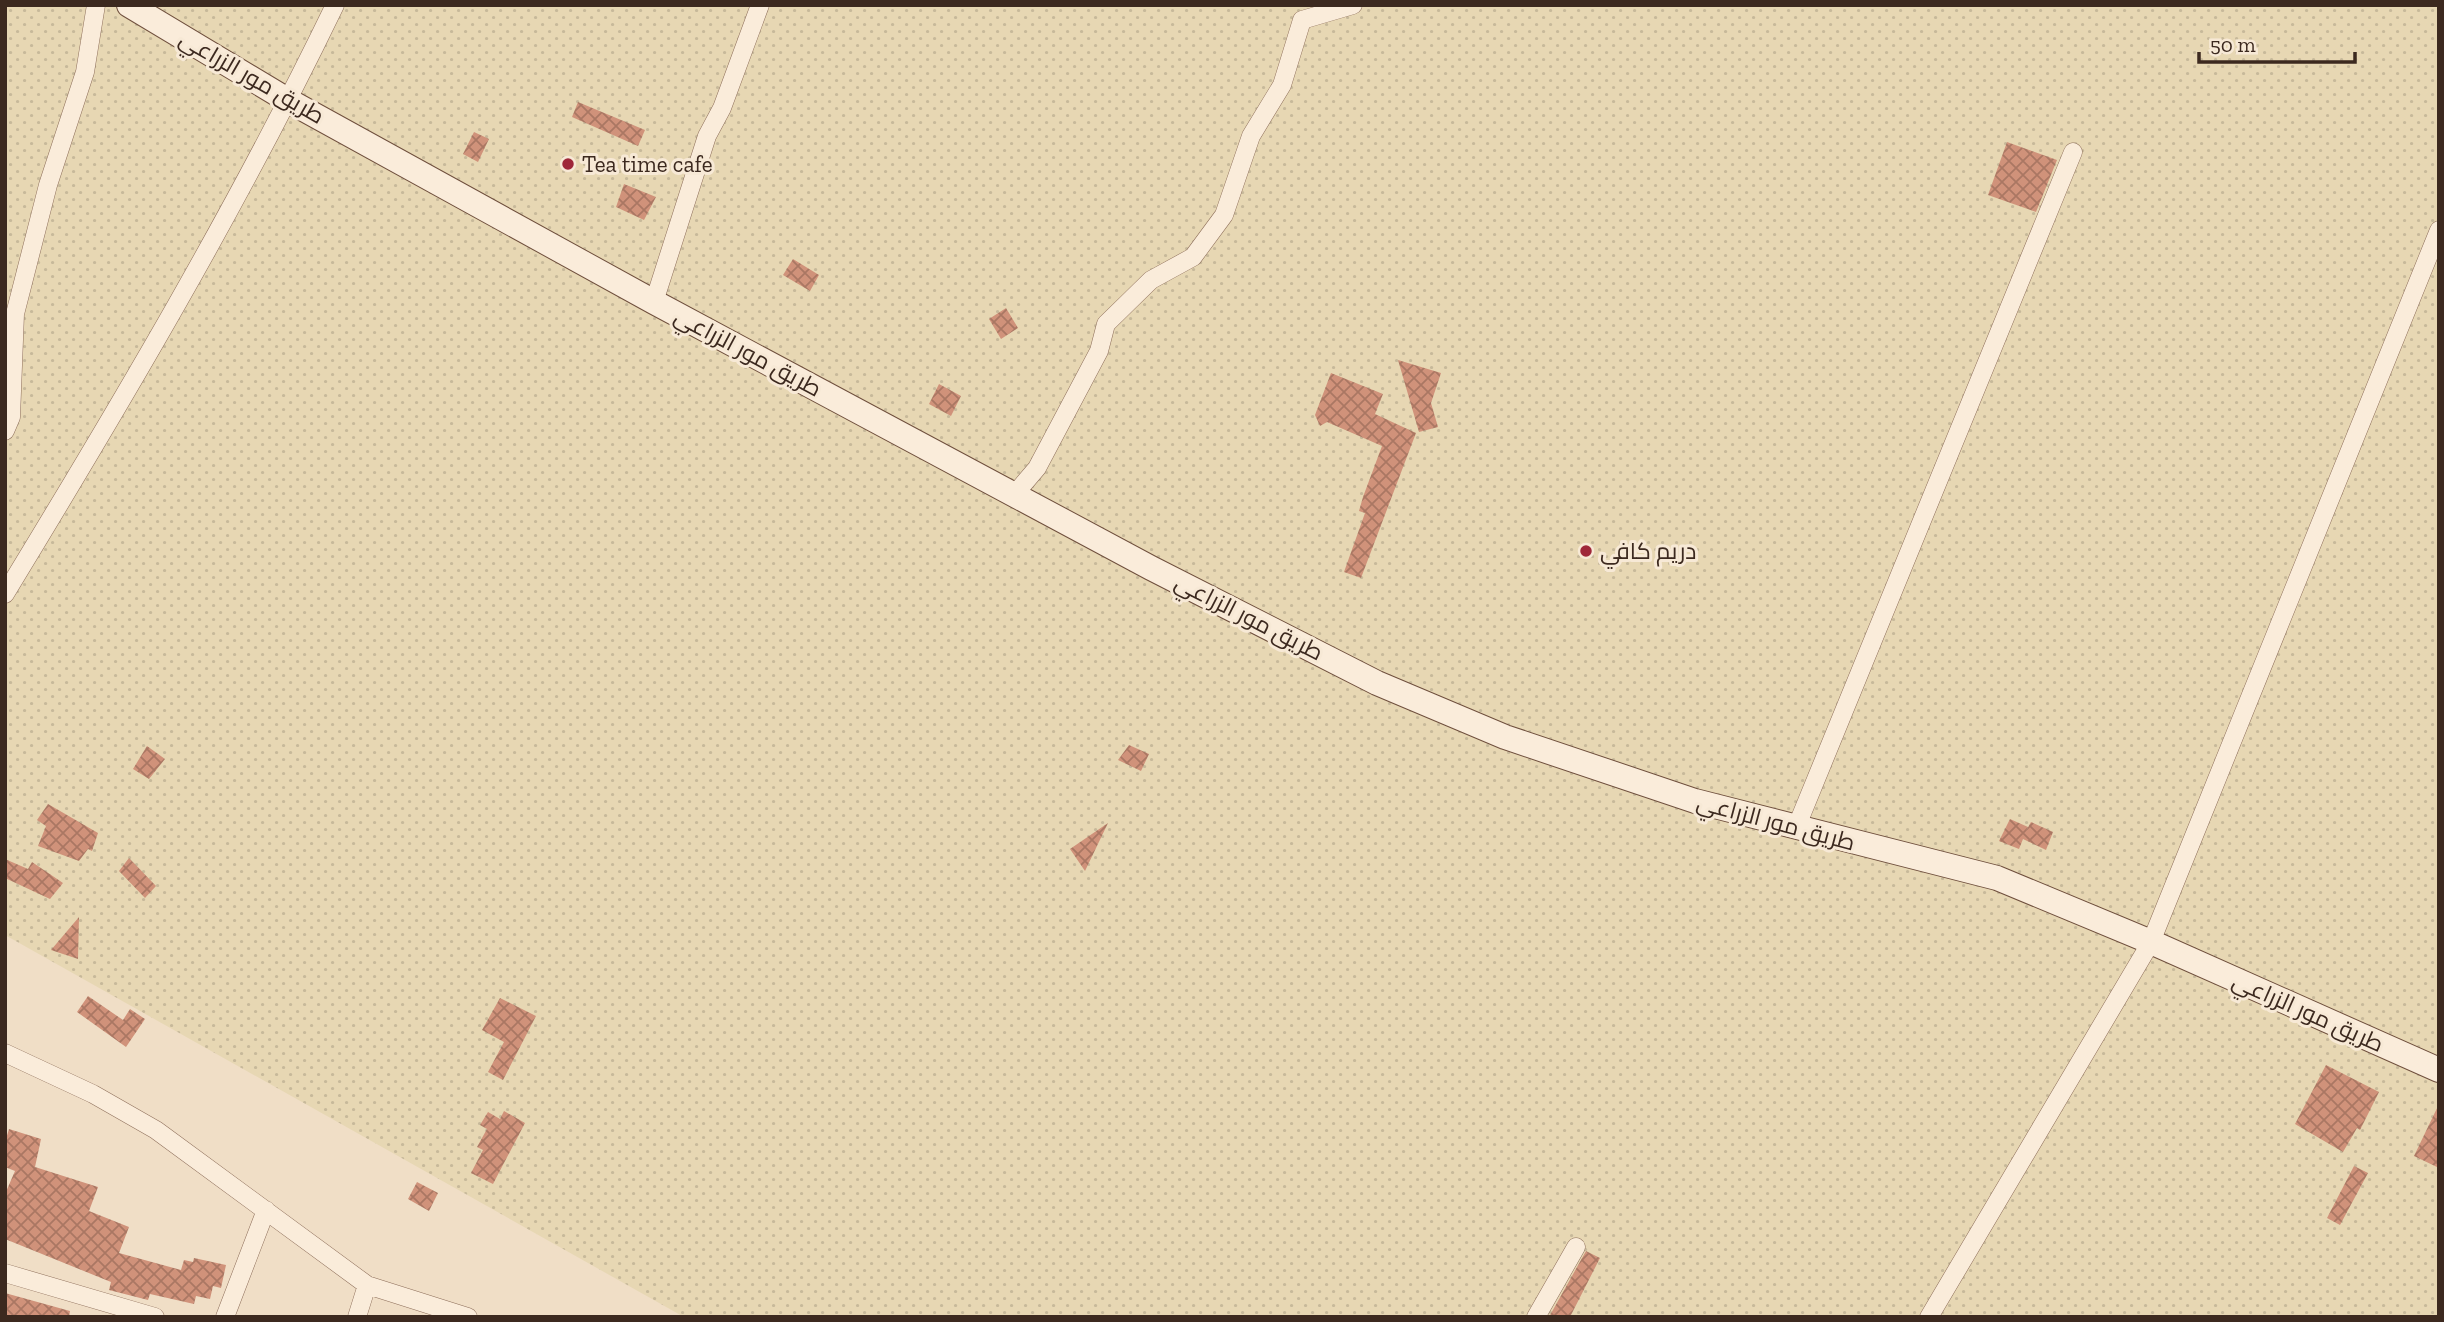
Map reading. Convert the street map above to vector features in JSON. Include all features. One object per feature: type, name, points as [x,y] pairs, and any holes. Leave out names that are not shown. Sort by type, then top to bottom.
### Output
[{"type":"street","points":[[5,431],[11,417],[15,314],[48,186],[85,72],[96,5]]},
{"type":"street","name":"طريق مور الزراعي","points":[[129,5],[289,101],[654,302],[1151,568],[1390,689],[1505,737],[1695,801],[1997,878],[2151,942],[2439,1070]]},
{"type":"street","points":[[5,594],[117,410],[289,101],[335,5]]},
{"type":"street","points":[[654,302],[708,136],[722,108],[760,5]]},
{"type":"street","points":[[1014,495],[1037,468],[1099,351],[1106,324],[1151,280],[1193,257],[1224,215],[1251,136],[1282,85],[1302,20],[1353,5]]},
{"type":"street","points":[[1796,828],[2073,152]]},
{"type":"street","points":[[1929,1317],[2151,942],[2439,230]]},
{"type":"street","points":[[5,1053],[93,1094],[156,1130],[367,1285],[468,1317]]},
{"type":"street","points":[[225,1317],[266,1210]]},
{"type":"street","points":[[1536,1317],[1576,1247]]},
{"type":"street","points":[[5,1273],[155,1317]]},
{"type":"street","points":[[357,1317],[367,1285]]},
{"type":"shaded area","points":[[5,5],[2439,5],[2439,1317],[684,1317],[5,935]]},
{"type":"building","points":[[578,102],[645,130],[638,146],[572,117]]},
{"type":"building","points":[[474,132],[489,139],[478,162],[463,154]]},
{"type":"building","points":[[2007,142],[2057,160],[2036,212],[1988,195]]},
{"type":"building","points":[[624,184],[656,197],[644,220],[616,207]]},
{"type":"building","points":[[793,259],[819,275],[810,291],[783,275]]},
{"type":"building","points":[[1006,308],[1018,328],[1001,339],[989,319]]},
{"type":"building","points":[[1398,360],[1441,373],[1431,403],[1438,427],[1419,432]]},
{"type":"building","points":[[1331,373],[1383,394],[1375,414],[1416,433],[1361,578],[1344,572],[1365,513],[1359,511],[1363,497],[1382,446],[1327,422],[1320,426],[1315,415]]},
{"type":"building","points":[[939,384],[961,396],[951,416],[929,404]]},
{"type":"building","points":[[1129,745],[1149,754],[1141,771],[1118,760]]},
{"type":"building","points":[[147,746],[165,759],[149,779],[133,769]]},
{"type":"building","points":[[48,804],[98,833],[92,851],[88,849],[79,861],[38,846],[46,826],[37,820]]},
{"type":"building","points":[[2010,819],[2028,827],[2026,831],[2031,822],[2053,832],[2046,850],[2023,839],[2019,849],[1999,841]]},
{"type":"building","points":[[1108,823],[1085,871],[1070,849]]},
{"type":"building","points":[[129,858],[156,886],[145,898],[119,871]]},
{"type":"building","points":[[5,859],[28,869],[32,862],[63,883],[50,899],[5,878]]},
{"type":"building","points":[[79,917],[78,959],[51,950]]},
{"type":"building","points":[[88,996],[123,1020],[130,1009],[145,1019],[126,1047],[77,1012]]},
{"type":"building","points":[[500,998],[536,1016],[503,1080],[488,1072],[504,1042],[482,1030]]},
{"type":"building","points":[[2326,1065],[2379,1092],[2360,1130],[2357,1128],[2343,1152],[2295,1124]]},
{"type":"building","points":[[2439,1104],[2439,1168],[2414,1156]]},
{"type":"building","points":[[504,1111],[525,1123],[493,1184],[471,1173],[483,1150],[477,1147],[487,1129],[480,1125],[488,1112],[500,1119]]},
{"type":"building","points":[[9,1129],[41,1139],[35,1167],[98,1187],[89,1211],[129,1227],[119,1253],[181,1270],[184,1260],[193,1262],[194,1258],[226,1265],[221,1288],[213,1286],[210,1299],[196,1296],[194,1304],[150,1294],[148,1300],[109,1290],[111,1282],[5,1239],[5,1194],[15,1171],[5,1167],[5,1142]]},
{"type":"building","points":[[2354,1166],[2368,1173],[2340,1225],[2327,1218]]},
{"type":"building","points":[[417,1182],[438,1193],[429,1211],[408,1199]]},
{"type":"building","points":[[1586,1251],[1600,1258],[1570,1317],[1549,1317]]},
{"type":"building","points":[[5,1293],[70,1311],[69,1317],[5,1317]]},
{"type":"place","name":"Tea time cafe","points":[[568,164]]},
{"type":"place","name":"دريم كافي","points":[[1586,551]]}]
